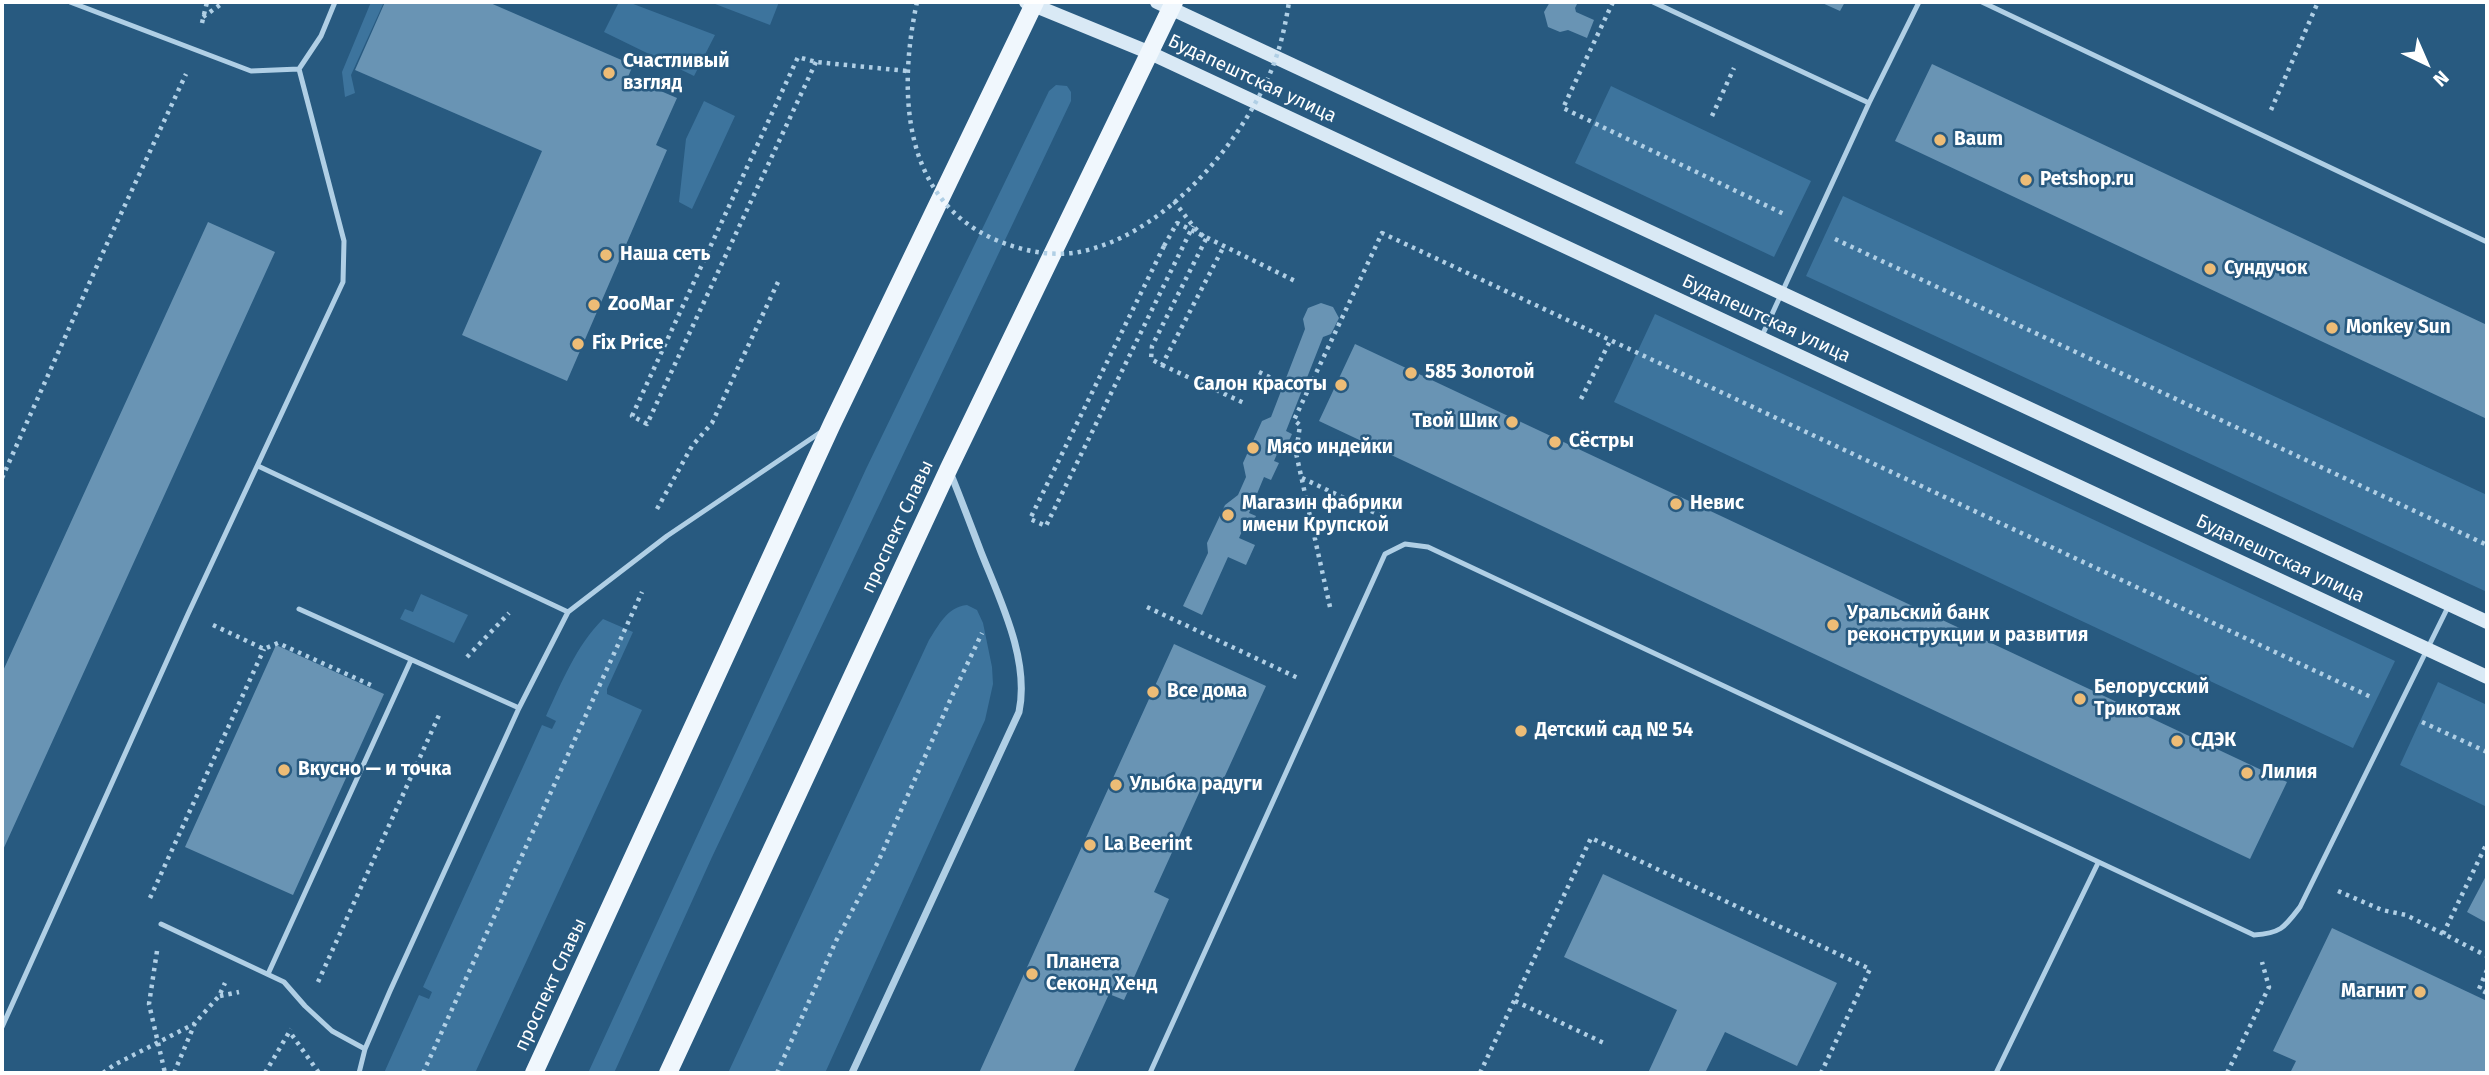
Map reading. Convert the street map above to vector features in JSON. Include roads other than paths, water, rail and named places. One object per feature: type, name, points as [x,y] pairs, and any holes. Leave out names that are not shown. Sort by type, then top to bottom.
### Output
[{"type":"main road","name":"проспект Славы","points":[[534,1073],[832,424],[1031,3]]},
{"type":"main road","name":"проспект Славы","points":[[668,1073],[949,468],[1148,52],[1167,4]]},
{"type":"street","name":"Будапештская улица","points":[[1031,3],[1148,52],[2487,677]]},
{"type":"street","name":"Будапештская улица","points":[[1167,4],[2487,622]]},
{"type":"street","points":[[852,1073],[1019,712],[1023,694],[1021,668],[1001,602],[949,468]]},
{"type":"lane","points":[[70,2],[251,71],[299,69]]},
{"type":"lane","points":[[2,1027],[188,614],[343,282],[344,241],[299,69],[321,36],[335,2]]},
{"type":"lane","points":[[1653,2],[1869,103]]},
{"type":"lane","points":[[1762,338],[1869,103],[1919,2]]},
{"type":"lane","points":[[1982,2],[2487,242]]},
{"type":"lane","points":[[359,1073],[365,1049],[519,708],[568,612],[636,559],[832,424]]},
{"type":"lane","points":[[258,466],[568,612]]},
{"type":"lane","points":[[1150,1073],[1385,554],[1405,544],[1427,547],[2254,935],[2273,933],[2287,924],[2300,907],[2449,604]]},
{"type":"lane","points":[[299,609],[519,708]]},
{"type":"lane","points":[[268,974],[411,660]]},
{"type":"lane","points":[[1996,1073],[2098,863]]},
{"type":"lane","points":[[161,924],[284,982],[332,1031],[365,1049]]},
{"type":"place","name":"Счастливый взгляд","points":[[609,73]]},
{"type":"place","name":"Baum","points":[[1940,140]]},
{"type":"place","name":"Petshop.ru","points":[[2026,180]]},
{"type":"place","name":"Наша сеть","points":[[606,255]]},
{"type":"place","name":"Сундучок","points":[[2210,269]]},
{"type":"place","name":"ZooМаг","points":[[594,305]]},
{"type":"place","name":"Monkey Sun","points":[[2332,328]]},
{"type":"place","name":"Fix Price","points":[[578,344]]},
{"type":"place","name":"585 Золотой","points":[[1411,373]]},
{"type":"place","name":"Салон красоты","points":[[1341,385]]},
{"type":"place","name":"Твой Шик","points":[[1512,422]]},
{"type":"place","name":"Сёстры","points":[[1555,442]]},
{"type":"place","name":"Мясо индейки","points":[[1253,448]]},
{"type":"place","name":"Невис","points":[[1676,504]]},
{"type":"place","name":"Магазин фабрики имени Крупской","points":[[1228,515]]},
{"type":"place","name":"Уральский банк реконструкции и развития","points":[[1833,625]]},
{"type":"place","name":"Все дома","points":[[1153,692]]},
{"type":"place","name":"Белорусский Трикотаж","points":[[2080,699]]},
{"type":"place","name":"Детский сад № 54","points":[[1521,731]]},
{"type":"place","name":"СДЭК","points":[[2177,741]]},
{"type":"place","name":"Вкусно — и точка","points":[[284,770]]},
{"type":"place","name":"Лилия","points":[[2247,773]]},
{"type":"place","name":"Улыбка радуги","points":[[1116,785]]},
{"type":"place","name":"La Beerint","points":[[1090,845]]},
{"type":"place","name":"Планета Секонд Хенд","points":[[1032,974]]},
{"type":"place","name":"Магнит","points":[[2420,992]]}]
